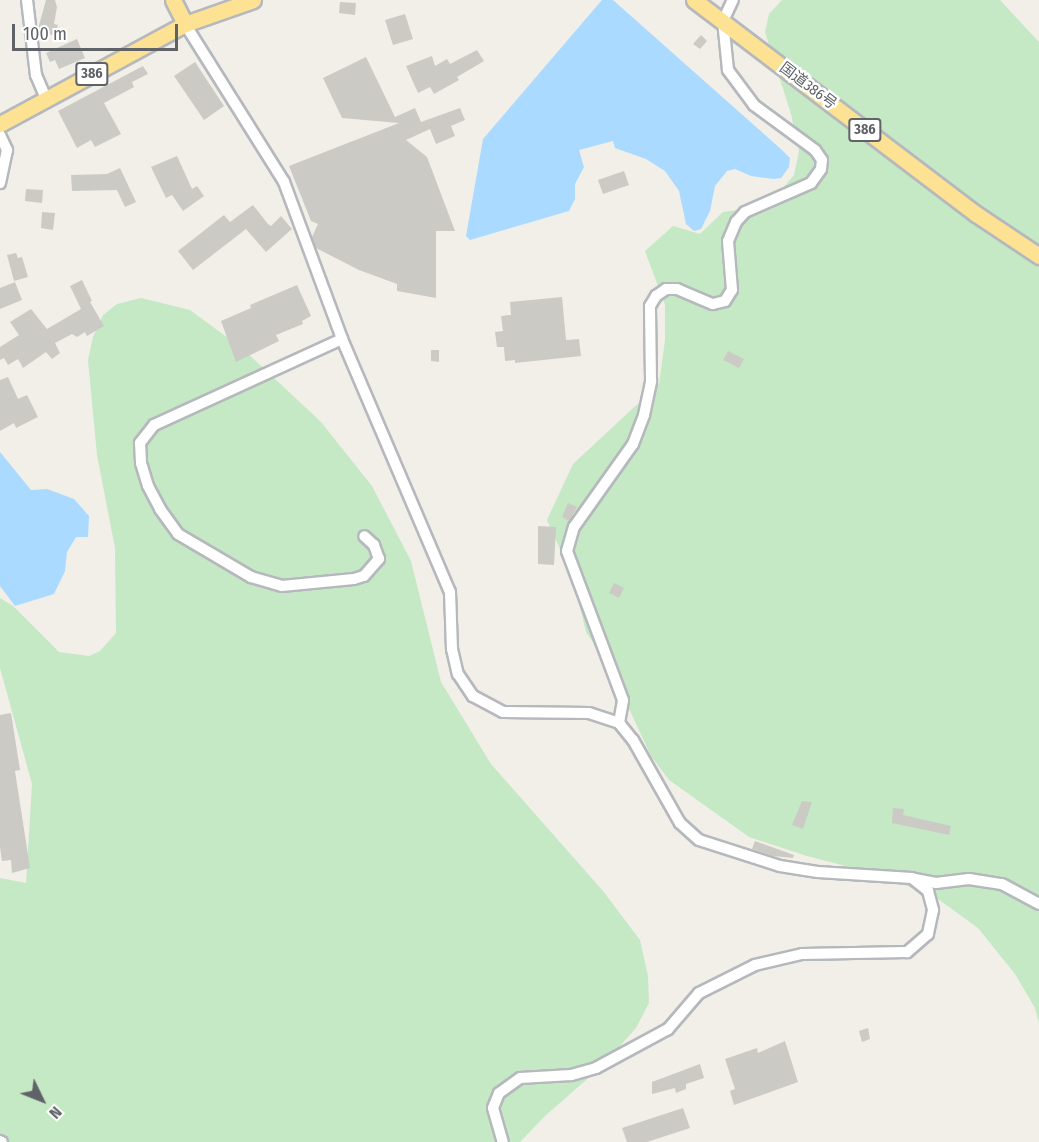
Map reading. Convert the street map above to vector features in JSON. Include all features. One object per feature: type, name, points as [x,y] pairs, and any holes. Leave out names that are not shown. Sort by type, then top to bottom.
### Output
[{"type":"highway","points":[[173,0],[184,24]]},
{"type":"highway","name":"386","points":[[0,124],[184,24],[254,0]]},
{"type":"highway","name":"国道386号","points":[[694,0],[976,214],[1039,256]]},
{"type":"street","points":[[27,0],[36,75],[46,98]]},
{"type":"street","points":[[619,723],[623,700],[567,551],[574,527],[633,444],[644,415],[651,381],[650,306],[656,296],[666,289],[677,289],[713,304],[725,301],[732,290],[728,241],[736,222],[745,212],[811,183],[821,169],[822,160],[815,150],[754,105],[728,70],[724,53],[723,21],[733,0]]},
{"type":"street","points":[[184,24],[284,182],[342,339],[450,592],[452,650],[458,674],[473,696],[503,712],[589,713],[619,723],[633,740],[680,823],[699,840],[780,866],[818,872],[912,878],[936,883],[969,879],[1002,884],[1039,904]]},
{"type":"street","points":[[0,135],[7,150],[0,183]]},
{"type":"street","points":[[342,339],[154,425],[140,443],[141,463],[148,486],[166,522],[178,534],[251,577],[282,586],[364,576],[379,559],[374,545],[364,536]]},
{"type":"street","points":[[502,1142],[493,1108],[499,1093],[520,1078],[572,1075],[596,1068],[668,1029],[699,993],[755,965],[802,954],[907,952],[928,934],[933,910],[928,891],[912,878]]},
{"type":"green space","points":[[782,0],[1000,0],[1039,42],[1039,1023],[1035,1008],[1015,974],[978,928],[938,899],[881,875],[807,856],[749,837],[669,780],[651,756],[611,670],[586,632],[573,578],[547,520],[573,464],[659,384],[665,340],[665,305],[645,251],[673,226],[700,234],[723,212],[752,208],[778,194],[794,175],[799,151],[791,114],[765,32],[769,14]]},
{"type":"green space","points":[[141,298],[190,310],[243,349],[321,422],[372,486],[411,561],[441,682],[491,764],[603,891],[640,940],[648,976],[649,1003],[636,1028],[602,1066],[545,1116],[520,1142],[0,1142],[0,878],[26,883],[32,784],[0,668],[0,598],[13,606],[59,652],[89,656],[100,651],[116,633],[115,548],[97,455],[88,360],[93,337],[103,315],[117,304]]},
{"type":"water","points":[[602,0],[613,0],[782,150],[790,158],[789,167],[781,178],[774,179],[751,176],[735,169],[727,171],[715,186],[710,211],[701,229],[694,231],[686,224],[679,191],[665,171],[646,159],[615,148],[613,141],[579,150],[584,167],[575,184],[575,199],[569,211],[470,240],[466,236],[483,139]]},
{"type":"water","points":[[0,452],[31,490],[47,489],[74,499],[89,516],[88,537],[76,537],[67,552],[65,571],[54,594],[15,606],[0,586]]},
{"type":"building","points":[[46,0],[55,0],[57,7],[54,24],[58,25],[54,36],[38,29]]},
{"type":"building","points":[[340,2],[356,3],[355,15],[339,13]]},
{"type":"building","points":[[405,14],[413,39],[393,45],[385,20]]},
{"type":"building","points":[[701,35],[707,41],[700,49],[693,44]]},
{"type":"building","points":[[77,39],[85,58],[59,69],[55,60],[50,62],[46,53]]},
{"type":"building","points":[[477,50],[484,61],[457,77],[459,80],[434,94],[430,87],[418,93],[406,66],[432,56],[435,66],[447,59],[450,64]]},
{"type":"building","points":[[366,57],[395,117],[415,108],[421,122],[460,108],[465,120],[451,126],[455,136],[436,144],[430,129],[406,140],[427,157],[455,231],[436,231],[436,298],[397,291],[397,284],[359,270],[316,248],[312,237],[318,224],[311,221],[289,166],[399,123],[342,118],[323,78]]},
{"type":"building","points":[[195,62],[224,106],[204,120],[174,76]]},
{"type":"building","points":[[143,66],[148,74],[132,82],[134,87],[104,103],[121,134],[95,147],[91,140],[77,148],[58,111]]},
{"type":"building","points":[[177,156],[192,189],[197,186],[204,196],[183,211],[172,195],[166,198],[151,167]]},
{"type":"building","points":[[120,168],[136,202],[125,207],[117,190],[72,191],[71,175],[107,174]]},
{"type":"building","points":[[624,171],[629,185],[603,194],[598,180]]},
{"type":"building","points":[[26,189],[43,190],[42,203],[25,201]]},
{"type":"building","points":[[253,205],[271,226],[281,216],[292,229],[266,252],[246,229],[193,270],[178,251],[224,215],[230,222]]},
{"type":"building","points":[[42,212],[55,213],[53,230],[41,228]]},
{"type":"building","points":[[16,253],[18,258],[22,257],[28,277],[14,281],[7,255]]},
{"type":"building","points":[[82,280],[92,301],[90,302],[104,326],[87,336],[85,332],[77,337],[72,334],[55,343],[60,353],[52,359],[46,352],[23,368],[18,359],[8,365],[4,358],[0,360],[0,347],[19,335],[10,322],[31,309],[47,329],[81,309],[70,286]]},
{"type":"building","points":[[15,282],[22,300],[0,309],[0,288]]},
{"type":"building","points":[[297,285],[311,316],[302,321],[303,324],[276,335],[279,341],[236,362],[221,321],[251,308],[250,305]]},
{"type":"building","points":[[562,297],[566,340],[579,339],[581,356],[515,363],[515,360],[505,361],[504,347],[497,347],[495,332],[503,331],[501,316],[511,315],[510,302]]},
{"type":"building","points":[[431,350],[439,350],[439,362],[431,361]]},
{"type":"building","points":[[728,351],[744,359],[739,368],[723,360]]},
{"type":"building","points":[[8,377],[18,399],[27,395],[38,417],[16,428],[14,423],[0,431],[0,380]]},
{"type":"building","points":[[568,503],[577,507],[569,521],[562,517]]},
{"type":"building","points":[[538,526],[556,527],[554,565],[538,564]]},
{"type":"building","points":[[614,583],[624,588],[619,598],[609,593]]},
{"type":"building","points":[[11,713],[20,770],[15,771],[30,868],[12,873],[11,860],[2,861],[0,847],[0,715]]},
{"type":"building","points":[[802,801],[812,802],[803,829],[792,825]]},
{"type":"building","points":[[893,808],[904,809],[903,815],[951,826],[949,835],[892,823]]},
{"type":"building","points":[[755,841],[794,855],[793,858],[773,856],[752,849]]},
{"type":"building","points":[[868,1028],[870,1039],[862,1042],[859,1031]]},
{"type":"building","points":[[785,1041],[798,1082],[734,1105],[730,1091],[735,1089],[725,1059],[757,1048],[758,1053]]},
{"type":"building","points":[[700,1064],[704,1078],[686,1084],[686,1089],[676,1093],[675,1088],[652,1094],[652,1082]]},
{"type":"building","points":[[683,1108],[690,1128],[647,1142],[627,1142],[622,1128]]}]
